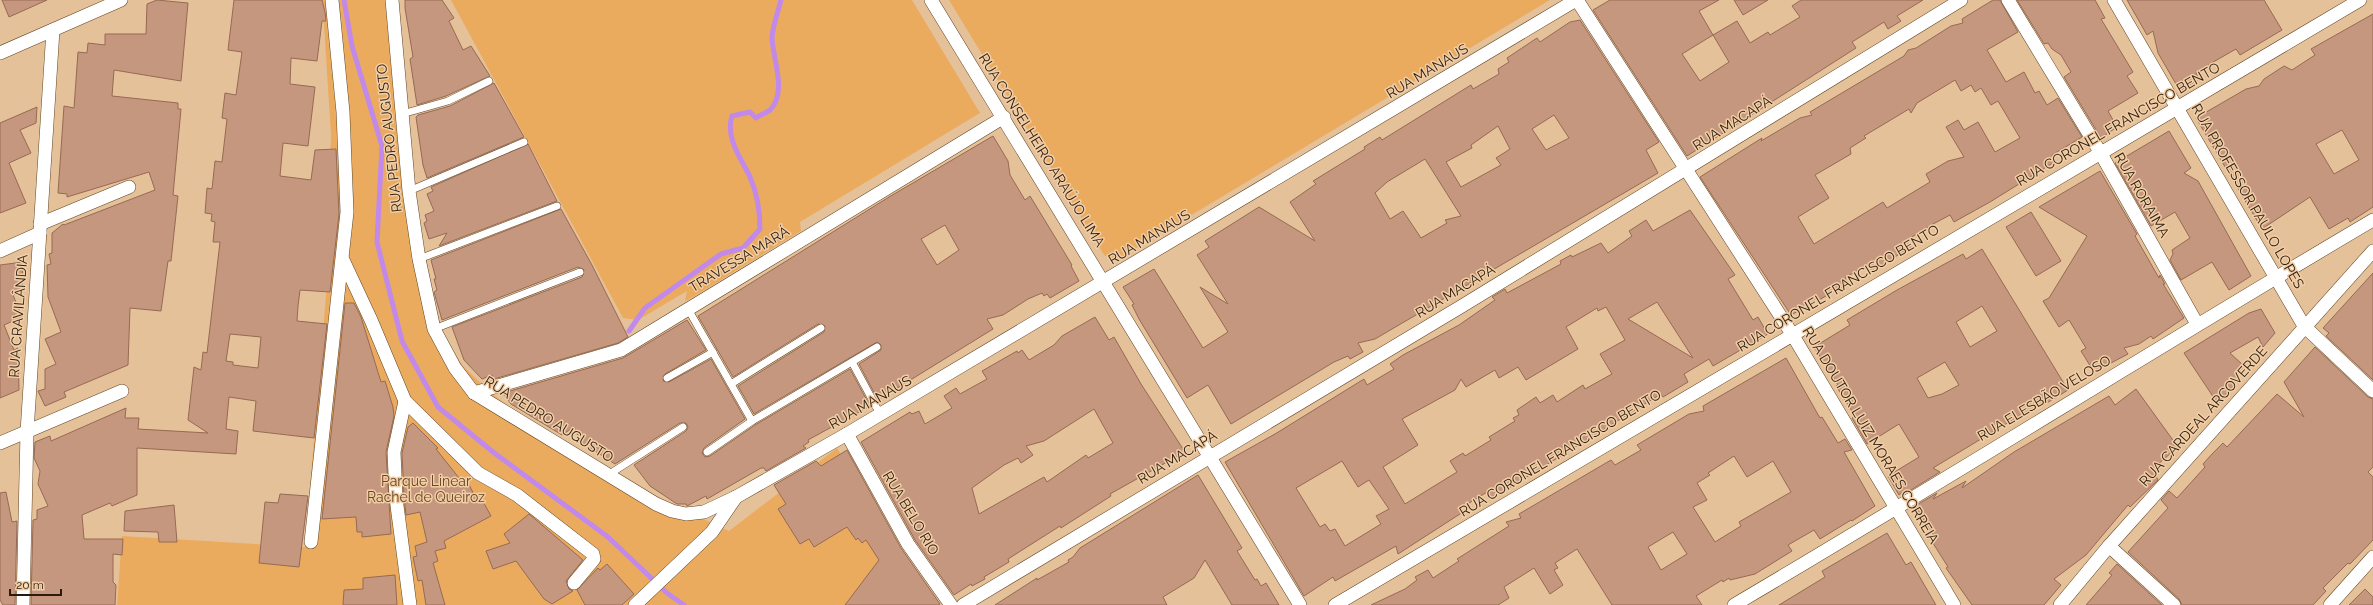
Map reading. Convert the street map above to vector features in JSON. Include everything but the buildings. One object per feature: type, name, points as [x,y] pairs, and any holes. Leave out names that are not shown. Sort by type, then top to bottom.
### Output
[{"type":"street","points":[[0,52],[121,0]]},
{"type":"street","points":[[311,542],[347,212],[343,112],[332,0]]},
{"type":"street","name":"RUA PEDRO AUGUSTO","points":[[392,0],[410,191],[419,259],[434,329],[455,368],[474,392],[656,504],[672,511],[686,514],[704,512],[736,497]]},
{"type":"street","name":"RUA CONSELHEIRO ARAÚJO LIMA","points":[[931,0],[1105,282],[1208,456],[1300,605]]},
{"type":"street","name":"RUA DOUTOR LUIZ MORAES CORREIA","points":[[1576,0],[1792,334],[1954,605]]},
{"type":"street","name":"RUA MANAUS","points":[[736,497],[847,434],[1105,282],[1576,0]]},
{"type":"street","name":"RUA MACAPÁ","points":[[963,605],[1685,170],[1961,0]]},
{"type":"street","name":"RUA RORAIMA","points":[[2008,0],[2100,152],[2197,324]]},
{"type":"street","name":"RUA PROFESSOR PAULO LOPES","points":[[2114,0],[2277,277],[2304,326],[2373,391]]},
{"type":"street","name":"RUA CORONEL FRANCISCO BENTO","points":[[1335,605],[2100,152],[2178,109],[2360,0]]},
{"type":"street","name":"RUA CRAVILÂNDIA","points":[[24,605],[27,432],[53,30]]},
{"type":"street","name":"TRAVESSA MARÁ","points":[[474,392],[614,353],[1004,117]]},
{"type":"street","points":[[0,251],[40,228],[129,188]]},
{"type":"street","name":"RUA ELESBÃO VELOSO","points":[[1734,605],[1896,509],[1975,458],[2197,324],[2373,220]]},
{"type":"street","name":"RUA CARDEAL ARCOVERDE","points":[[2060,605],[2109,546],[2304,326],[2373,251]]},
{"type":"street","points":[[343,259],[371,320],[405,401],[478,473],[517,495],[593,554],[594,559],[592,565],[574,583]]},
{"type":"street","points":[[0,443],[122,391]]},
{"type":"street","points":[[405,401],[394,452],[396,498],[410,605]]},
{"type":"street","name":"RUA BELO RIO","points":[[847,434],[908,544],[952,605]]},
{"type":"street","points":[[635,605],[712,532],[736,497]]},
{"type":"street","points":[[2109,546],[2174,605]]},
{"type":"street","points":[[2330,605],[2373,557]]},
{"type":"lane","points":[[402,114],[448,101],[489,82]]},
{"type":"lane","points":[[410,191],[524,142]]},
{"type":"lane","points":[[419,259],[557,206]]},
{"type":"lane","points":[[434,329],[580,272]]},
{"type":"lane","points":[[688,309],[752,421]]},
{"type":"lane","points":[[731,384],[821,328]]},
{"type":"lane","points":[[707,452],[752,421],[877,347]]},
{"type":"lane","points":[[667,378],[713,352]]},
{"type":"lane","points":[[852,362],[880,414]]},
{"type":"lane","points":[[608,475],[683,427]]},
{"type":"green space","name":"Parque Linear Rachel de Queiroz","points":[[318,0],[393,0],[412,153],[415,216],[430,300],[446,340],[463,366],[491,393],[519,414],[667,502],[729,531],[837,448],[906,567],[940,605],[117,605],[122,536],[305,547],[326,295],[331,135],[324,25]]},
{"type":"green space","points":[[451,0],[912,0],[980,113],[800,222],[801,231],[693,297],[685,301],[687,291],[638,320],[623,318]]},
{"type":"green space","points":[[949,0],[1550,0],[1115,261],[1104,255]]},
{"type":"waterway","points":[[344,0],[352,46],[382,146],[377,242],[402,341],[438,407],[493,452],[608,537],[667,593],[684,605]]},
{"type":"waterway","points":[[629,331],[645,308],[721,254],[743,248],[760,229],[759,209],[755,189],[735,148],[732,140],[730,124],[732,116],[750,112],[756,118],[770,110],[775,103],[779,84],[772,37],[774,23],[781,0]]}]
